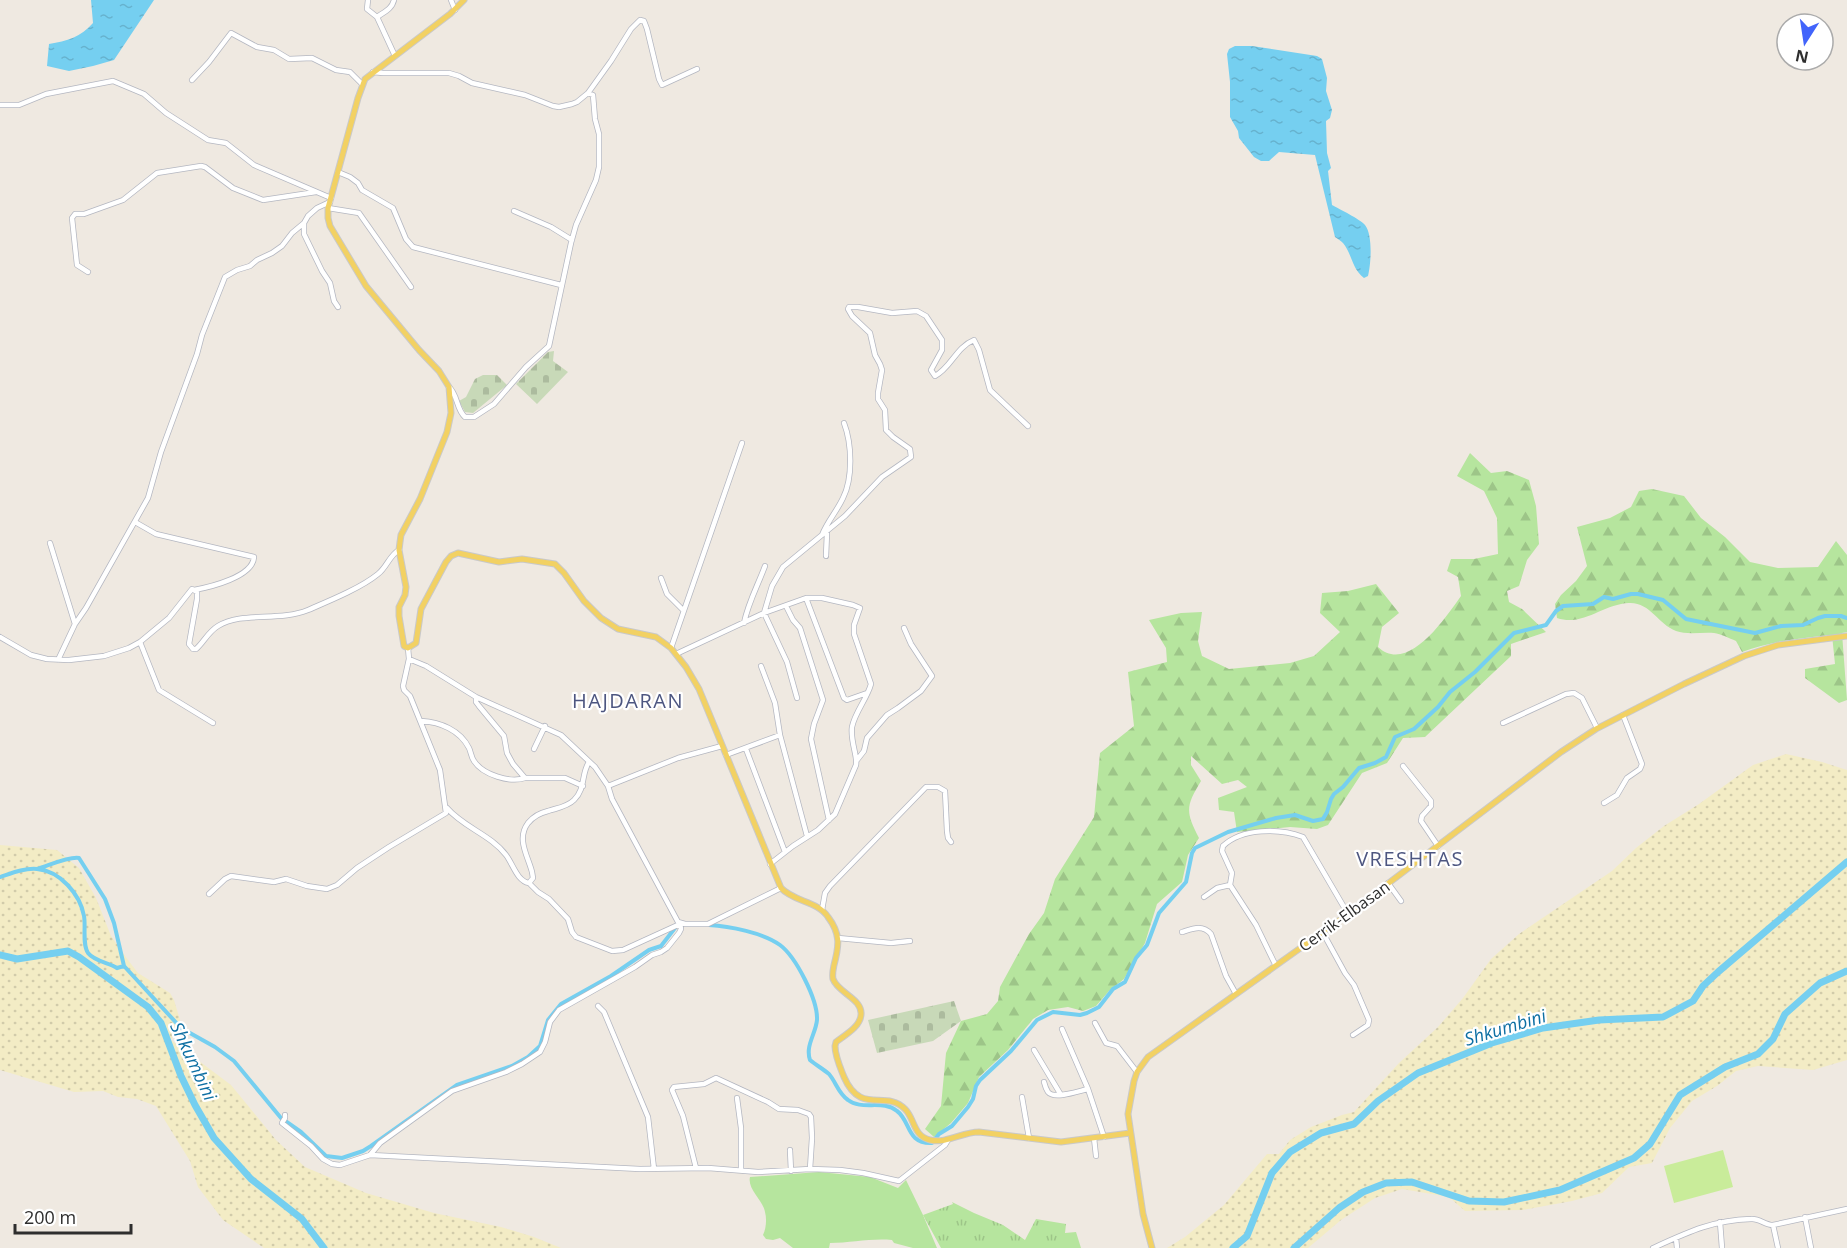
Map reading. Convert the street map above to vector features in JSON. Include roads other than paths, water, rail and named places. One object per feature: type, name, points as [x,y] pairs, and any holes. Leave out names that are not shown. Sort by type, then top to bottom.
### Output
[{"type":"main road","points":[[464,0],[455,10],[365,79],[338,172],[328,218],[330,226],[366,286],[439,371],[449,387],[452,413],[447,432],[420,499],[401,535],[399,550],[406,586],[399,608],[399,616],[404,646],[408,648],[416,643],[421,609],[451,556],[462,554],[499,562],[522,559],[555,564],[584,601],[601,618],[618,629],[656,637],[676,654],[699,689],[781,888],[788,895],[822,910],[829,917],[838,938],[832,974],[834,980],[861,1011],[859,1022],[836,1042],[835,1046],[845,1080],[858,1097],[890,1102],[902,1107],[908,1113],[921,1137],[934,1141],[979,1132],[1061,1142],[1130,1133]]},
{"type":"main road","name":"Cerrik-Elbasan","points":[[1152,1248],[1143,1214],[1130,1133],[1128,1103],[1137,1072],[1155,1050],[1348,914],[1561,752],[1597,728],[1754,652],[1785,644],[1847,636]]},
{"type":"street","points":[[368,0],[367,9],[377,17],[395,56]]},
{"type":"street","points":[[377,17],[388,10],[394,0]]},
{"type":"street","points":[[451,0],[455,10]]},
{"type":"street","points":[[373,72],[383,74],[450,73],[471,83],[516,92],[559,107],[578,102],[588,93],[631,28],[640,20],[645,24],[662,85],[697,69]]},
{"type":"street","points":[[192,80],[231,33],[257,47],[274,50],[289,59],[312,58],[336,70],[350,72],[362,84]]},
{"type":"street","points":[[0,105],[19,105],[46,94],[113,81],[144,93],[166,113],[208,140],[226,143],[254,165],[318,191],[330,203],[359,213],[411,287]]},
{"type":"street","points":[[449,387],[465,417],[474,417],[494,404],[526,367],[549,346],[576,225],[591,193],[599,167],[599,134],[595,119],[594,99],[593,95],[588,93]]},
{"type":"street","points":[[88,272],[76,265],[72,218],[75,214],[84,214],[123,200],[157,173],[205,167],[233,188],[263,200],[318,191]]},
{"type":"street","points":[[338,172],[350,177],[358,183],[362,190],[393,208],[406,239],[413,247],[561,285]]},
{"type":"street","points":[[58,660],[75,624],[148,498],[161,452],[225,277],[250,266],[282,246],[317,208],[330,203]]},
{"type":"street","points":[[514,211],[551,227],[572,240]]},
{"type":"street","points":[[304,223],[305,238],[330,283],[334,301],[338,307]]},
{"type":"street","points":[[797,698],[787,662],[764,613],[772,586],[783,567],[846,516],[882,477],[910,457],[911,453],[910,449],[886,430],[885,410],[878,399],[882,370],[873,351],[870,333],[852,316],[849,307],[900,313],[917,311],[926,316],[942,340],[942,350],[931,370],[935,376],[963,346],[974,340],[980,350],[990,390],[1028,426]]},
{"type":"street","points":[[826,556],[824,534],[846,489],[850,449],[849,434],[844,423]]},
{"type":"street","points":[[671,648],[742,443]]},
{"type":"street","points":[[0,638],[31,654],[58,660],[104,656],[140,642],[169,618],[190,589],[214,586],[231,579],[254,561],[254,557],[156,534],[135,522]]},
{"type":"street","points":[[50,543],[75,624]]},
{"type":"street","points":[[194,590],[197,592],[197,599],[189,644],[196,649],[211,631],[229,620],[296,614],[360,585],[382,571],[391,557],[399,550]]},
{"type":"street","points":[[744,623],[746,612],[765,566]]},
{"type":"street","points":[[660,578],[667,594],[683,610]]},
{"type":"street","points":[[676,654],[764,613],[806,598],[831,599],[857,606],[860,608],[854,625],[854,633],[872,684],[856,715],[851,731],[857,760]]},
{"type":"street","points":[[806,598],[844,698],[847,700],[867,693]]},
{"type":"street","points":[[786,606],[800,628],[823,700],[811,739],[829,820]]},
{"type":"street","points":[[770,864],[818,830],[835,814],[857,760],[864,751],[867,738],[887,715],[921,691],[932,676],[911,644],[904,628]]},
{"type":"street","points":[[140,642],[159,690],[213,723]]},
{"type":"street","points":[[208,894],[231,876],[274,882],[286,879],[307,886],[327,889],[337,885],[357,868],[389,847],[446,813],[440,770],[410,696],[403,686],[409,658],[408,648]]},
{"type":"street","points":[[409,658],[476,697],[545,726],[568,740],[608,786],[612,799],[680,925]]},
{"type":"street","points":[[761,666],[775,703],[780,735],[807,836]]},
{"type":"street","points":[[1503,723],[1566,694],[1574,693],[1582,698],[1597,728]]},
{"type":"street","points":[[476,697],[476,702],[504,736],[507,753],[525,778]]},
{"type":"street","points":[[1604,803],[1617,795],[1627,778],[1640,769],[1642,764],[1623,715]]},
{"type":"street","points":[[421,721],[435,722],[448,727],[465,742],[474,761],[500,778],[517,781],[525,778],[565,778],[583,786]]},
{"type":"street","points":[[534,749],[545,726]]},
{"type":"street","points":[[726,755],[780,735]]},
{"type":"street","points":[[608,786],[678,758],[722,746]]},
{"type":"street","points":[[746,748],[785,852]]},
{"type":"street","points":[[529,883],[533,878],[522,839],[526,826],[533,817],[567,806],[573,801],[583,786],[589,762]]},
{"type":"street","points":[[1403,766],[1431,801],[1431,806],[1422,816],[1421,821],[1438,846]]},
{"type":"street","points":[[822,910],[828,889],[926,787],[939,787],[945,791],[948,838],[951,842]]},
{"type":"street","points":[[447,808],[462,823],[502,850],[519,877],[549,899],[568,919],[576,937],[612,951],[623,950],[680,925],[708,924],[781,888]]},
{"type":"street","points":[[1275,964],[1252,919],[1230,885],[1232,873],[1222,852],[1223,846],[1231,840],[1256,832],[1283,832],[1303,837],[1348,914]]},
{"type":"street","points":[[1388,883],[1401,901]]},
{"type":"street","points":[[1204,897],[1223,885],[1230,885]]},
{"type":"street","points":[[370,1155],[380,1143],[452,1091],[506,1072],[532,1057],[542,1049],[550,1022],[559,1010],[652,955],[668,948],[680,925]]},
{"type":"street","points":[[1182,932],[1197,927],[1208,930],[1226,976],[1236,994]]},
{"type":"street","points":[[1322,931],[1354,985],[1370,1020],[1368,1025],[1353,1035]]},
{"type":"street","points":[[838,938],[891,943],[910,941]]},
{"type":"street","points":[[598,1006],[604,1012],[648,1117],[654,1169]]},
{"type":"street","points":[[1095,1023],[1106,1043],[1118,1046],[1137,1072]]},
{"type":"street","points":[[1062,1029],[1088,1089],[1104,1137]]},
{"type":"street","points":[[1034,1050],[1061,1095]]},
{"type":"street","points":[[696,1168],[683,1116],[672,1090],[674,1087],[704,1084],[716,1078],[779,1109],[798,1110],[809,1114],[812,1138],[810,1170]]},
{"type":"street","points":[[1044,1082],[1049,1094],[1061,1095],[1088,1089]]},
{"type":"street","points":[[1022,1097],[1029,1138]]},
{"type":"street","points":[[737,1098],[741,1128],[741,1170]]},
{"type":"street","points":[[284,1119],[323,1159],[340,1165],[370,1155],[499,1160],[555,1166],[696,1168],[758,1172],[849,1171],[899,1181],[948,1140]]},
{"type":"street","points":[[1095,1138],[1096,1155]]},
{"type":"street","points":[[790,1150],[791,1170]]},
{"type":"street","points":[[1653,1248],[1698,1227],[1720,1222],[1752,1218],[1773,1225],[1847,1209]]},
{"type":"street","points":[[1805,1217],[1811,1248]]},
{"type":"street","points":[[1720,1222],[1722,1248]]},
{"type":"street","points":[[1773,1225],[1778,1248]]},
{"type":"street","points":[[1676,1238],[1677,1248]]},
{"type":"water","points":[[91,0],[154,0],[114,60],[69,71],[47,66],[49,44],[73,38],[93,23]]},
{"type":"water","points":[[1235,46],[1252,46],[1317,56],[1322,59],[1327,78],[1326,91],[1332,110],[1330,118],[1326,121],[1332,205],[1359,220],[1368,230],[1371,250],[1368,276],[1364,278],[1360,274],[1346,247],[1335,237],[1315,155],[1279,152],[1269,161],[1261,161],[1254,157],[1239,138],[1238,131],[1230,117],[1227,54],[1229,49]]},
{"type":"waterway","points":[[709,925],[756,934],[780,945],[799,969],[814,1002],[817,1020],[809,1050],[810,1060],[829,1074],[848,1100],[860,1105],[879,1105],[897,1111],[905,1120],[913,1136],[918,1140],[932,1143],[939,1134],[952,1126],[968,1107],[980,1080],[1011,1051],[1037,1020],[1053,1012],[1080,1015],[1087,1013],[1099,1007],[1113,989],[1125,982],[1136,958],[1147,945],[1159,913],[1186,882],[1195,848],[1228,832],[1276,818],[1295,815],[1313,821],[1323,819],[1334,794],[1359,768],[1386,757],[1395,737],[1414,729],[1514,633],[1546,625],[1556,611],[1563,606],[1593,604],[1604,597],[1613,599],[1631,594],[1663,600],[1686,619],[1755,633],[1781,626],[1803,625],[1825,616],[1847,618]]},
{"type":"waterway","points":[[37,869],[64,860],[79,858],[105,899],[114,923],[124,966]]},
{"type":"waterway","name":"Shkumbini","points":[[1233,1248],[1247,1236],[1272,1173],[1290,1152],[1321,1133],[1354,1124],[1378,1101],[1418,1073],[1492,1043],[1543,1028],[1599,1020],[1663,1017],[1693,1001],[1703,986],[1718,972],[1847,862]]},
{"type":"waterway","points":[[0,877],[23,870],[37,869],[61,879],[68,885],[82,908],[85,945],[91,956],[117,968],[124,966],[181,1028],[215,1047],[234,1061],[281,1118],[301,1132],[326,1156],[342,1158],[371,1146],[457,1085],[512,1066],[528,1057],[540,1046],[548,1020],[561,1004],[611,976],[649,950],[661,946],[675,928]]},
{"type":"waterway","name":"Shkumbini","points":[[0,955],[17,959],[68,951],[148,1007],[161,1023],[181,1076],[214,1138],[251,1179],[302,1219],[324,1248]]},
{"type":"waterway","name":"Shkumbini","points":[[1294,1248],[1339,1208],[1363,1192],[1386,1183],[1412,1182],[1469,1201],[1504,1202],[1560,1190],[1634,1158],[1650,1144],[1680,1095],[1725,1067],[1758,1054],[1773,1039],[1785,1014],[1820,983],[1847,971]]},
{"type":"district","name":"HAJDARAN","points":[[628,700]]},
{"type":"district","name":"VRESHTAS","points":[[1410,858]]}]
